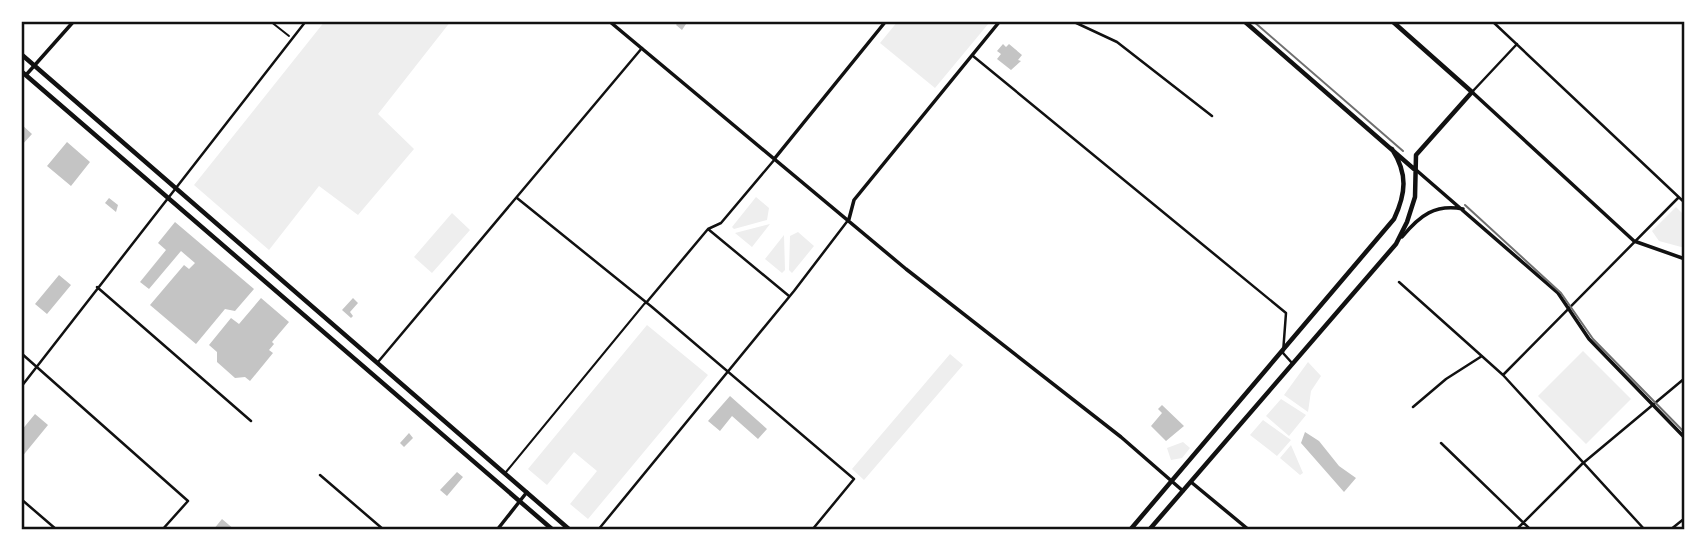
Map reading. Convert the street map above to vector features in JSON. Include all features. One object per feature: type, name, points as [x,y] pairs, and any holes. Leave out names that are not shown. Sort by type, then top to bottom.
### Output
[{"type":"main road","points":[[1244,21],[1415,169]]},
{"type":"main road","points":[[1149,530],[1396,243],[1407,222],[1415,197],[1418,178],[1415,169],[1416,155],[1472,92],[1392,21]]},
{"type":"main road","points":[[21,54],[506,473],[566,529]]},
{"type":"main road","points":[[21,71],[553,530]]},
{"type":"main road","points":[[1130,530],[1394,219],[1405,183],[1402,164],[1392,149]]},
{"type":"street","points":[[22,81],[74,21]]},
{"type":"street","points":[[21,387],[67,331],[97,287],[174,187],[306,21]]},
{"type":"street","points":[[609,21],[938,295],[1183,491]]},
{"type":"street","points":[[646,303],[708,229],[721,223],[886,21]]},
{"type":"street","points":[[598,530],[790,296],[849,219],[854,200],[1000,21]]},
{"type":"street","points":[[1072,21],[1118,42],[1212,116]]},
{"type":"street","points":[[1492,21],[1685,203]]},
{"type":"street","points":[[1517,44],[1472,92],[1634,241],[1685,259]]},
{"type":"street","points":[[378,362],[642,48]]},
{"type":"street","points":[[972,55],[1286,313],[1283,353],[1292,363]]},
{"type":"street","points":[[1415,169],[1535,271],[1570,310],[1589,340],[1685,438]]},
{"type":"street","points":[[1503,374],[1570,310],[1679,197]]},
{"type":"street","points":[[517,198],[646,303],[853,479],[812,530]]},
{"type":"street","points":[[1396,243],[1415,221],[1434,209],[1444,206],[1464,209]]},
{"type":"street","points":[[708,229],[790,296]]},
{"type":"street","points":[[1399,282],[1503,374],[1582,464],[1646,530]]},
{"type":"street","points":[[97,287],[251,421]]},
{"type":"street","points":[[21,353],[188,501],[162,530]]},
{"type":"street","points":[[1413,407],[1446,379],[1482,356]]},
{"type":"street","points":[[1516,530],[1582,464],[1685,378]]},
{"type":"street","points":[[1441,443],[1531,530]]},
{"type":"street","points":[[320,475],[384,530]]},
{"type":"street","points":[[1191,482],[1249,530]]},
{"type":"street","points":[[497,530],[527,492]]},
{"type":"street","points":[[21,499],[57,530]]},
{"type":"street","points":[[1670,530],[1685,518]]},
{"type":"lane","points":[[506,473],[646,303]]},
{"type":"path","points":[[270,21],[292,39]]},
{"type":"shaded area","points":[[325,21],[451,21],[378,114],[414,149],[358,215],[319,186],[269,250],[194,185]]},
{"type":"shaded area","points":[[898,21],[989,23],[935,88],[880,43]]},
{"type":"shaded area","points":[[756,197],[769,208],[767,220],[734,229],[732,227]]},
{"type":"shaded area","points":[[1676,207],[1685,216],[1685,248],[1659,241],[1652,231]]},
{"type":"shaded area","points":[[452,213],[470,230],[432,273],[414,257]]},
{"type":"shaded area","points":[[770,224],[752,247],[735,233]]},
{"type":"shaded area","points":[[798,232],[814,246],[792,273],[789,270],[790,236]]},
{"type":"shaded area","points":[[784,235],[785,270],[782,273],[765,259]]},
{"type":"shaded area","points":[[647,325],[708,375],[588,519],[570,504],[597,471],[574,452],[547,485],[528,469]]},
{"type":"shaded area","points":[[1583,351],[1631,399],[1586,444],[1538,396]]},
{"type":"shaded area","points":[[950,354],[963,365],[864,480],[852,469]]},
{"type":"shaded area","points":[[1308,362],[1321,376],[1311,391],[1308,412],[1284,395]]},
{"type":"shaded area","points":[[1281,399],[1306,415],[1289,436],[1266,416]]},
{"type":"shaded area","points":[[1263,420],[1291,440],[1277,456],[1250,435]]},
{"type":"shaded area","points":[[1183,442],[1190,448],[1182,458],[1171,460],[1167,448]]},
{"type":"shaded area","points":[[1291,445],[1303,473],[1300,475],[1280,458]]},
{"type":"building","points":[[679,21],[688,21],[682,30],[676,25]]},
{"type":"building","points":[[1003,44],[1006,47],[1009,44],[1022,55],[1018,60],[1021,61],[1011,70],[997,59],[1001,54],[997,51]]},
{"type":"building","points":[[21,124],[32,134],[21,146]]},
{"type":"building","points":[[67,142],[90,162],[71,186],[47,166]]},
{"type":"building","points":[[109,198],[118,205],[116,212],[105,203]]},
{"type":"building","points":[[175,222],[254,289],[235,311],[225,309],[196,344],[150,305],[184,265],[189,269],[195,263],[181,251],[149,289],[140,282],[166,250],[158,243]]},
{"type":"building","points":[[59,275],[71,285],[47,314],[35,304]]},
{"type":"building","points":[[261,298],[289,322],[272,342],[274,344],[269,350],[273,353],[250,381],[245,377],[235,378],[217,362],[217,352],[209,345],[231,318],[239,324]]},
{"type":"building","points":[[353,298],[358,303],[350,312],[353,316],[351,318],[342,310]]},
{"type":"building","points":[[730,396],[767,429],[758,439],[732,416],[720,431],[708,421]]},
{"type":"building","points":[[1162,405],[1184,426],[1166,441],[1151,426],[1162,413],[1158,409]]},
{"type":"building","points":[[35,414],[48,425],[21,458],[21,431]]},
{"type":"building","points":[[1305,432],[1319,441],[1339,466],[1356,478],[1344,492],[1301,443]]},
{"type":"building","points":[[409,433],[413,438],[404,447],[400,443]]},
{"type":"building","points":[[457,472],[463,477],[447,496],[440,490]]},
{"type":"building","points":[[222,519],[235,530],[213,530]]},
{"type":"tram line","points":[[1253,21],[1403,151]]},
{"type":"tram line","points":[[1465,205],[1561,293],[1593,339],[1685,433]]}]
